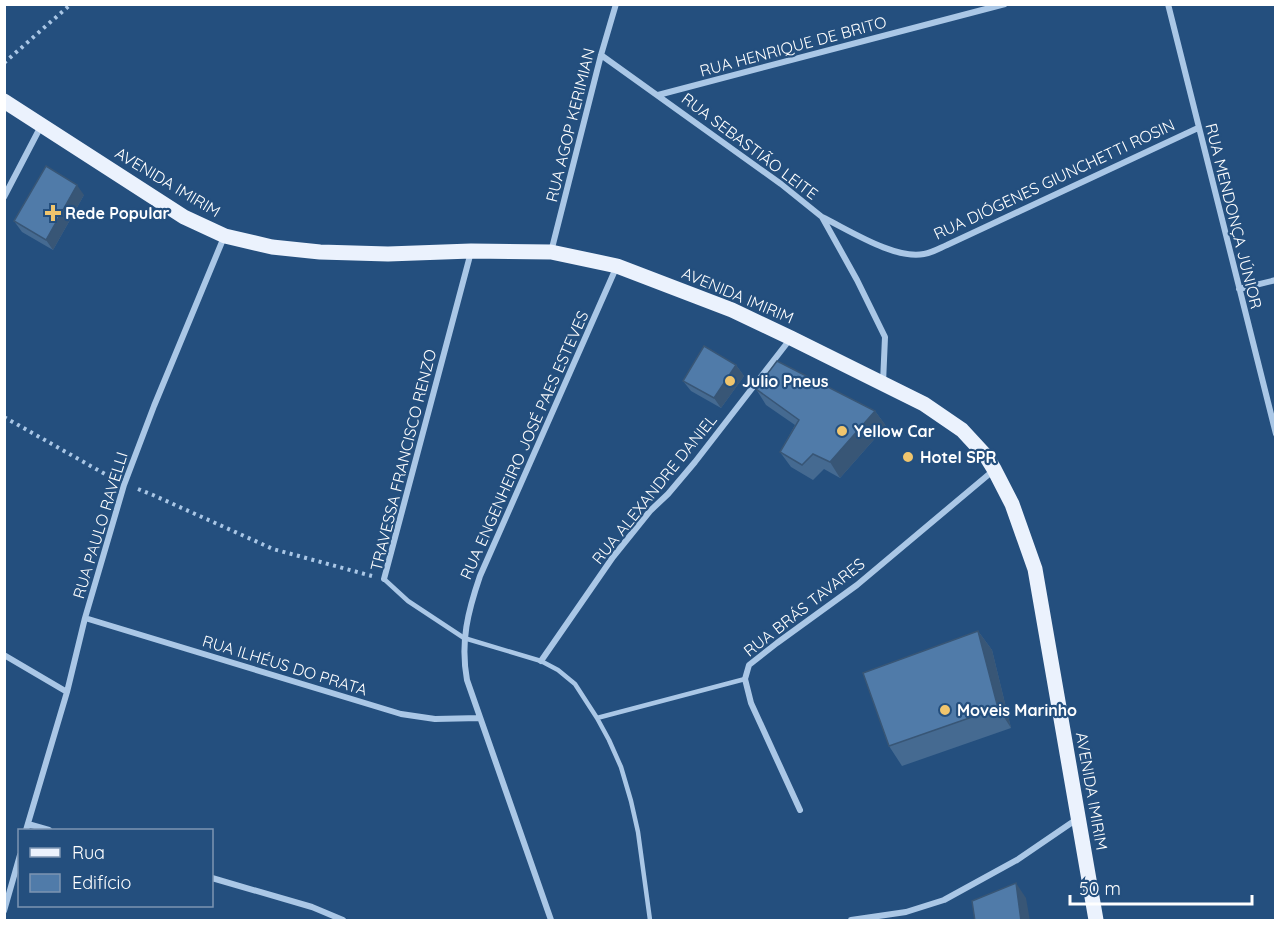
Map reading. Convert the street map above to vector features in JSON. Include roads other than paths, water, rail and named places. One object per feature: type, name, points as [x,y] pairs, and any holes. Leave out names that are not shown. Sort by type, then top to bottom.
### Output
[{"type":"main road","name":"AVENIDA IMIRIM","points":[[4,101],[184,217],[225,236],[272,248],[320,252],[388,254],[471,251],[551,252],[617,266],[732,310],[791,338],[934,410],[962,430],[987,456],[994,469],[1012,504],[1035,569],[1096,921]]},
{"type":"street","name":"RUA AGOP KERIMIAN","points":[[551,252],[616,4]]},
{"type":"street","name":"RUA HENRIQUE DE BRITO","points":[[658,95],[1005,4]]},
{"type":"street","name":"RUA MENDONÇA JÚNIOR","points":[[1168,4],[1275,434]]},
{"type":"street","name":"RUA SEBASTIÃO LEITE","points":[[601,56],[781,184],[822,217],[885,337],[883,383]]},
{"type":"street","points":[[4,198],[41,125]]},
{"type":"street","name":"RUA DIÓGENES GIUNCHETTI ROSIN","points":[[822,217],[887,249],[906,254],[924,254],[1198,128]]},
{"type":"street","name":"RUA PAULO RAVELLI","points":[[27,827],[124,485],[154,406],[225,236]]},
{"type":"street","name":"TRAVESSA FRANCISCO RENZO","points":[[384,579],[471,251]]},
{"type":"street","name":"RUA ENGENHEIRO JOSÉ PAES ESTEVES","points":[[552,921],[467,680],[464,666],[464,638],[469,608],[480,576],[617,266]]},
{"type":"street","points":[[1239,289],[1275,280]]},
{"type":"street","name":"RUA ALEXANDRE DANIEL","points":[[541,661],[613,557],[695,462],[791,338]]},
{"type":"street","name":"RUA BRÁS TAVARES","points":[[800,810],[751,703],[745,679],[749,665],[857,585],[994,469]]},
{"type":"street","name":"RUA ILHÉUS DO PRATA","points":[[86,618],[401,714],[435,719],[480,718]]},
{"type":"street","points":[[4,655],[67,692]]},
{"type":"street","points":[[851,921],[906,912],[944,900],[1017,861],[1079,818]]},
{"type":"street","points":[[4,911],[18,862]]},
{"type":"street","points":[[213,878],[312,907],[343,921]]},
{"type":"lane","name":"TRAVESSA FRANCISCO RENZO","points":[[384,579],[408,602],[464,638],[541,661],[558,670],[575,684],[597,718],[621,767],[638,832],[650,921]]},
{"type":"lane","points":[[597,718],[745,679]]},
{"type":"place","name":"Rede Popular","points":[[53,213]]},
{"type":"place","name":"Julio Pneus","points":[[730,381]]},
{"type":"place","name":"Yellow Car","points":[[842,431]]},
{"type":"place","name":"Hotel SPR","points":[[908,457]]},
{"type":"place","name":"Moveis Marinho","points":[[945,710]]}]
